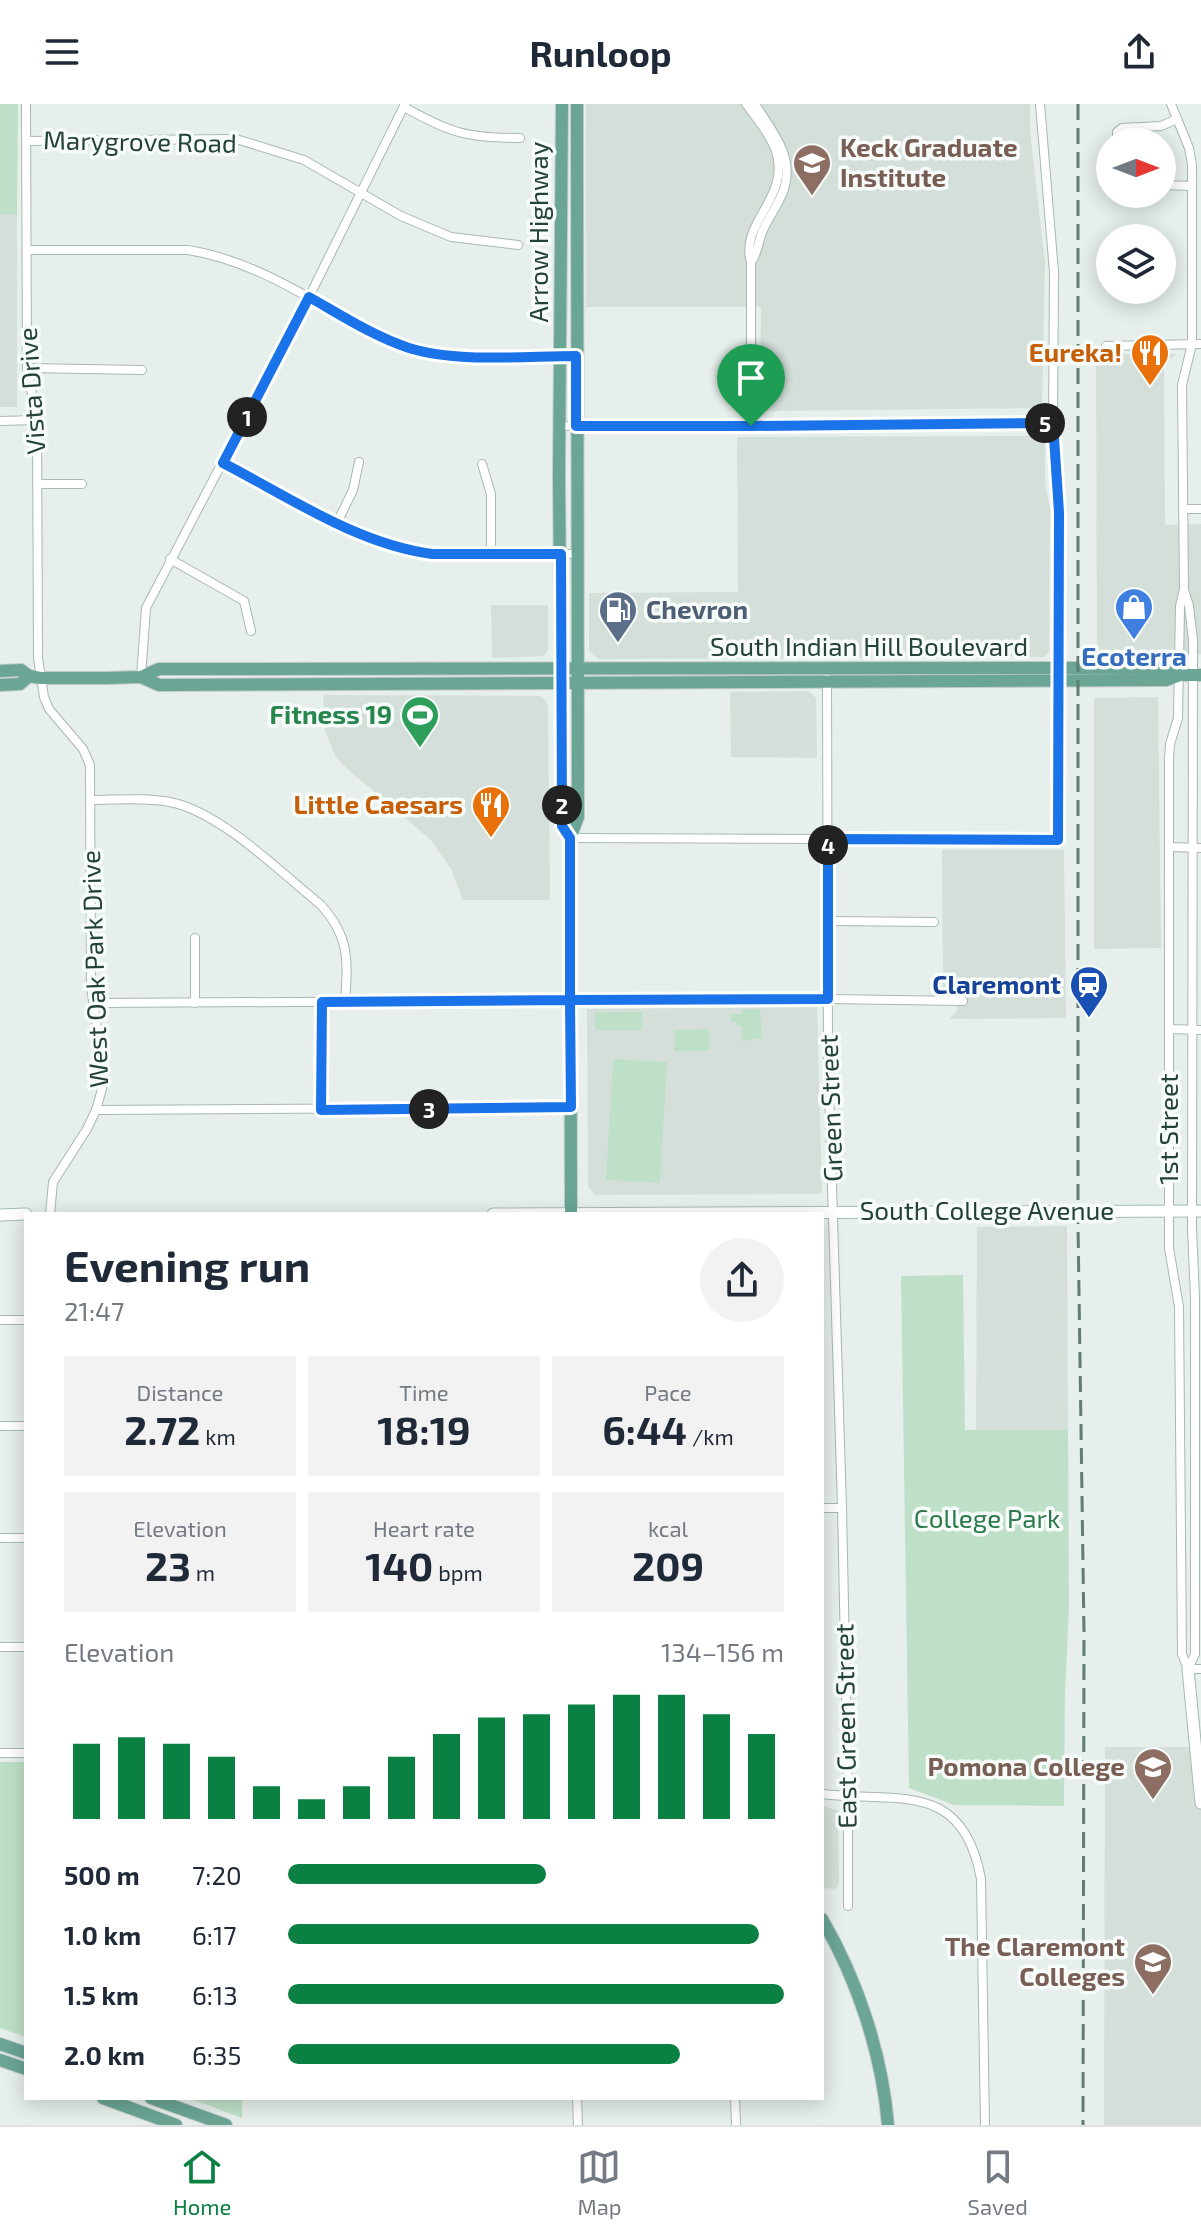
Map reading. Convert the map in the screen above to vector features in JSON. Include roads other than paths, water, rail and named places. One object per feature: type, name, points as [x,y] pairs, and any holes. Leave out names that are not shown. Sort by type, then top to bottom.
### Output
[{"type":"main road","name":"Arrow Highway","points":[[562,104],[562,826],[570,838]]},
{"type":"main road","name":"Arrow Highway","points":[[571,1212],[570,838],[578,817],[577,104]]},
{"type":"main road","name":"South Indian Hill Boulevard","points":[[0,685],[20,684],[35,677],[141,677],[159,669],[563,670],[578,677]]},
{"type":"main road","name":"South Indian Hill Boulevard","points":[[0,671],[21,670],[35,677]]},
{"type":"main road","name":"South Indian Hill Boulevard","points":[[141,677],[159,685],[562,684],[578,677],[1060,674],[1166,680],[1191,675]]},
{"type":"main road","points":[[824,1923],[862,2008],[883,2084],[888,2125]]},
{"type":"main road","points":[[0,2044],[24,2052]]},
{"type":"main road","points":[[0,2060],[24,2068]]},
{"type":"main road","points":[[108,2100],[176,2125]]},
{"type":"main road","points":[[157,2100],[226,2125]]},
{"type":"street","name":"Vista Drive","points":[[26,104],[27,368],[37,420],[35,677]]},
{"type":"street","points":[[746,104],[768,135],[779,167],[777,188],[752,233],[749,254],[751,426]]},
{"type":"street","points":[[751,262],[784,190],[788,168],[774,132],[755,104]]},
{"type":"street","points":[[570,838],[1058,840],[1059,512],[1053,423],[1054,272],[1040,104]]},
{"type":"street","name":"1st Street","points":[[1171,104],[1197,165],[1192,186],[1196,344],[1182,385],[1184,589],[1193,625],[1191,675],[1197,848],[1195,1654],[1188,1669]]},
{"type":"street","points":[[141,677],[146,608],[405,106],[440,127],[477,138],[520,138]]},
{"type":"street","points":[[1122,128],[1161,126],[1177,119]]},
{"type":"street","name":"Marygrove Road","points":[[27,141],[236,139],[304,160],[401,216],[451,237],[518,245]]},
{"type":"street","points":[[1176,185],[1192,186]]},
{"type":"street","points":[[27,250],[188,250],[206,253],[266,274],[378,336],[410,348],[446,356],[576,356]]},
{"type":"street","points":[[1106,346],[1196,344]]},
{"type":"street","points":[[27,368],[142,370]]},
{"type":"street","points":[[0,421],[37,420]]},
{"type":"street","points":[[560,426],[1053,423]]},
{"type":"street","points":[[337,523],[353,490],[359,462]]},
{"type":"street","points":[[223,463],[337,523],[413,551],[577,554]]},
{"type":"street","points":[[482,464],[491,494],[491,554]]},
{"type":"street","points":[[37,484],[82,484]]},
{"type":"street","points":[[1183,509],[1201,509]]},
{"type":"street","points":[[170,559],[244,601],[251,631]]},
{"type":"street","name":"1st Street","points":[[1191,675],[1170,744],[1169,759],[1169,1248],[1179,1307],[1182,1654],[1188,1669],[1201,1803]]},
{"type":"street","name":"Green Street","points":[[827,676],[828,999],[834,1211]]},
{"type":"street","name":"West Oak Park Drive","points":[[35,677],[49,709],[83,749],[90,765],[91,987],[100,1048],[102,1089],[96,1110],[53,1182],[50,1212]]},
{"type":"street","points":[[91,800],[146,799],[174,803],[222,824],[333,918],[346,948],[345,1002]]},
{"type":"street","points":[[1169,847],[1197,848]]},
{"type":"street","points":[[828,921],[934,922]]},
{"type":"street","points":[[195,938],[195,1003]]},
{"type":"street","points":[[94,1003],[963,1001]]},
{"type":"street","points":[[321,1110],[322,1002]]},
{"type":"street","points":[[1169,1029],[1197,1030]]},
{"type":"street","points":[[96,1110],[571,1107]]},
{"type":"street","name":"East Green Street","points":[[834,1211],[848,1906]]},
{"type":"street","name":"South College Avenue","points":[[773,1212],[1197,1211]]},
{"type":"street","points":[[0,1215],[24,1214]]},
{"type":"street","points":[[0,1320],[24,1320]]},
{"type":"street","points":[[0,1426],[24,1426]]},
{"type":"street","points":[[824,1508],[842,1508]]},
{"type":"street","points":[[0,1538],[24,1538]]},
{"type":"street","points":[[0,1647],[24,1647]]},
{"type":"street","points":[[1188,1669],[1201,1669]]},
{"type":"street","points":[[0,1753],[24,1753]]},
{"type":"street","points":[[824,1794],[920,1800],[940,1808],[955,1821],[972,1848],[981,1879],[985,2125]]},
{"type":"street","points":[[577,2100],[578,2125]]},
{"type":"street","points":[[735,2100],[736,2125]]},
{"type":"railway","points":[[1078,104],[1078,1224],[1084,1633],[1083,2125]]},
{"type":"place","name":"Keck Graduate Institute","points":[[812,197]]},
{"type":"place","name":"Eureka!","points":[[1150,387]]},
{"type":"place","name":"Ecoterra","points":[[1134,641]]},
{"type":"place","name":"Chevron","points":[[618,644]]},
{"type":"place","name":"Fitness 19","points":[[420,749]]},
{"type":"place","name":"Little Caesars","points":[[491,839]]},
{"type":"place","name":"Claremont","points":[[1089,1019]]},
{"type":"place","name":"Pomona College","points":[[1153,1801]]},
{"type":"place","name":"The Claremont Colleges","points":[[1153,1996]]},
{"type":"park label","name":"College Park","points":[[987,1519]]}]
